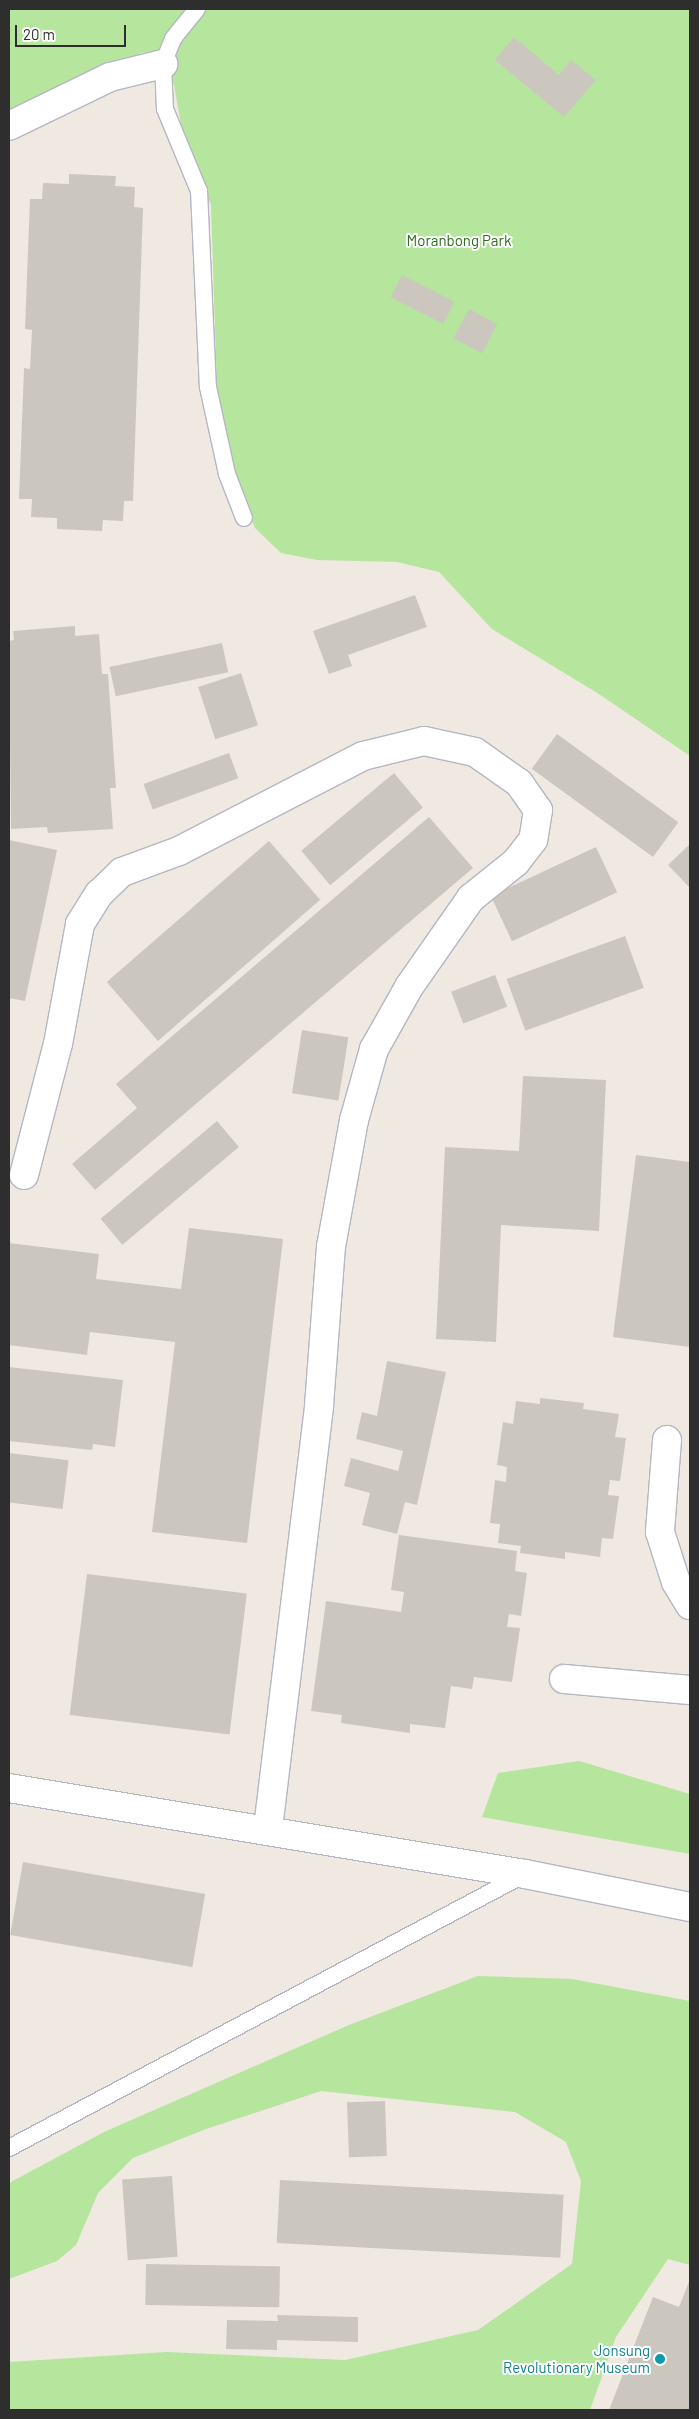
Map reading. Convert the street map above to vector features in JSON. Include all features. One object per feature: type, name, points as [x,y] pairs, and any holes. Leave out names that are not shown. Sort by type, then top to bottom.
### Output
[{"type":"street","points":[[9,126],[110,77],[163,64]]},
{"type":"street","points":[[24,1175],[58,1044],[80,924],[98,894],[122,872],[179,851],[363,756],[424,740],[475,752],[519,783],[538,810],[533,840],[516,862],[471,898],[409,987],[374,1049],[354,1120],[331,1246],[318,1407],[268,1831]]},
{"type":"street","points":[[667,1440],[660,1532],[676,1582],[690,1605]]},
{"type":"street","points":[[564,1679],[690,1690]]},
{"type":"street","points":[[9,1788],[525,1874],[690,1907]]},
{"type":"lane","points":[[197,9],[173,38],[163,64],[165,109],[199,191],[208,387],[226,474],[244,518]]},
{"type":"lane","points":[[9,2148],[525,1874]]},
{"type":"green space","name":"Moranbong Park","points":[[9,9],[690,9],[690,756],[599,694],[492,629],[439,572],[397,562],[317,560],[281,553],[255,528],[234,478],[217,389],[211,205],[181,124],[174,85],[143,52],[9,118]]},
{"type":"green space","points":[[579,1761],[690,1794],[690,1854],[482,1817],[498,1773]]},
{"type":"green space","points":[[478,1976],[572,1979],[690,2001],[690,2265],[668,2259],[616,2337],[590,2410],[9,2410],[9,2362],[167,2352],[345,2360],[478,2330],[572,2264],[581,2181],[566,2142],[515,2112],[321,2091],[206,2129],[133,2158],[98,2193],[76,2245],[57,2261],[9,2279],[9,2183],[104,2132],[349,2025]]},
{"type":"building","points":[[514,37],[559,75],[571,60],[596,80],[564,117],[495,60]]},
{"type":"building","points":[[69,174],[116,176],[115,186],[135,187],[134,207],[143,208],[133,501],[124,501],[123,521],[103,520],[102,531],[57,529],[57,518],[31,517],[32,499],[19,499],[24,368],[30,369],[32,330],[25,329],[30,199],[42,199],[43,183],[69,184]]},
{"type":"building","points":[[402,275],[455,302],[443,324],[391,297]]},
{"type":"building","points":[[469,309],[497,324],[482,353],[454,338]]},
{"type":"building","points":[[415,595],[427,627],[348,655],[352,666],[329,674],[313,631]]},
{"type":"building","points":[[75,626],[75,636],[99,634],[102,674],[108,674],[116,788],[110,788],[113,829],[48,833],[47,827],[11,829],[9,641],[14,640],[13,631]]},
{"type":"building","points":[[222,643],[228,672],[116,696],[110,667]]},
{"type":"building","points":[[241,673],[258,725],[215,739],[198,687]]},
{"type":"building","points":[[557,734],[678,822],[653,857],[532,769]]},
{"type":"building","points":[[229,753],[238,778],[153,809],[143,784]]},
{"type":"building","points":[[394,773],[423,807],[330,885],[301,851]]},
{"type":"building","points":[[429,817],[473,868],[95,1190],[72,1164],[137,1108],[116,1084]]},
{"type":"building","points":[[9,840],[57,850],[25,1001],[9,998]]},
{"type":"building","points":[[269,841],[320,900],[158,1041],[107,982]]},
{"type":"building","points":[[690,844],[690,888],[668,865]]},
{"type":"building","points":[[596,847],[617,892],[512,941],[491,896]]},
{"type":"building","points":[[625,936],[644,988],[525,1031],[507,979]]},
{"type":"building","points":[[495,975],[507,1007],[463,1024],[451,992]]},
{"type":"building","points":[[302,1030],[348,1037],[338,1101],[292,1093]]},
{"type":"building","points":[[523,1076],[606,1080],[599,1231],[501,1225],[496,1342],[436,1339],[445,1147],[519,1151]]},
{"type":"building","points":[[217,1121],[239,1147],[122,1245],[101,1219]]},
{"type":"building","points":[[636,1155],[690,1162],[690,1347],[613,1337]]},
{"type":"building","points":[[189,1228],[283,1239],[247,1543],[152,1532],[175,1342],[90,1332],[87,1355],[9,1345],[9,1243],[99,1254],[96,1279],[181,1289]]},
{"type":"building","points":[[387,1361],[446,1372],[417,1505],[405,1502],[397,1534],[362,1525],[370,1493],[344,1486],[351,1458],[398,1471],[403,1451],[356,1439],[362,1412],[377,1416]]},
{"type":"building","points":[[9,1367],[123,1380],[115,1447],[93,1444],[92,1450],[9,1441]]},
{"type":"building","points":[[540,1398],[584,1403],[583,1409],[619,1414],[615,1437],[626,1438],[620,1481],[610,1480],[608,1495],[619,1496],[613,1539],[602,1538],[600,1557],[565,1552],[565,1559],[520,1553],[521,1546],[498,1543],[500,1524],[490,1523],[495,1480],[506,1482],[507,1467],[497,1465],[503,1422],[513,1424],[516,1401],[540,1404]]},
{"type":"building","points":[[9,1453],[69,1460],[63,1509],[9,1502]]},
{"type":"building","points":[[399,1535],[517,1551],[515,1571],[527,1573],[521,1616],[509,1614],[507,1627],[520,1628],[512,1682],[474,1677],[472,1689],[451,1686],[445,1728],[410,1724],[410,1733],[341,1723],[342,1715],[311,1711],[326,1601],[401,1612],[404,1592],[391,1590]]},
{"type":"building","points":[[87,1574],[247,1594],[229,1735],[70,1715]]},
{"type":"building","points":[[23,1862],[205,1894],[192,1967],[10,1935]]},
{"type":"building","points":[[385,2101],[387,2156],[349,2157],[347,2102]]},
{"type":"building","points":[[172,2176],[178,2257],[128,2260],[122,2179]]},
{"type":"building","points":[[280,2180],[564,2195],[560,2258],[277,2243]]},
{"type":"building","points":[[146,2264],[280,2266],[279,2307],[145,2305]]},
{"type":"building","name":"Jonsung Revolutionary Museum","points":[[690,2279],[690,2410],[609,2410],[653,2297],[679,2307]]},
{"type":"building","points":[[277,2315],[358,2317],[358,2342],[277,2340],[277,2350],[226,2349],[227,2320],[278,2321]]},
{"type":"place","name":"Jonsung Revolutionary Museum","points":[[660,2359]]}]
